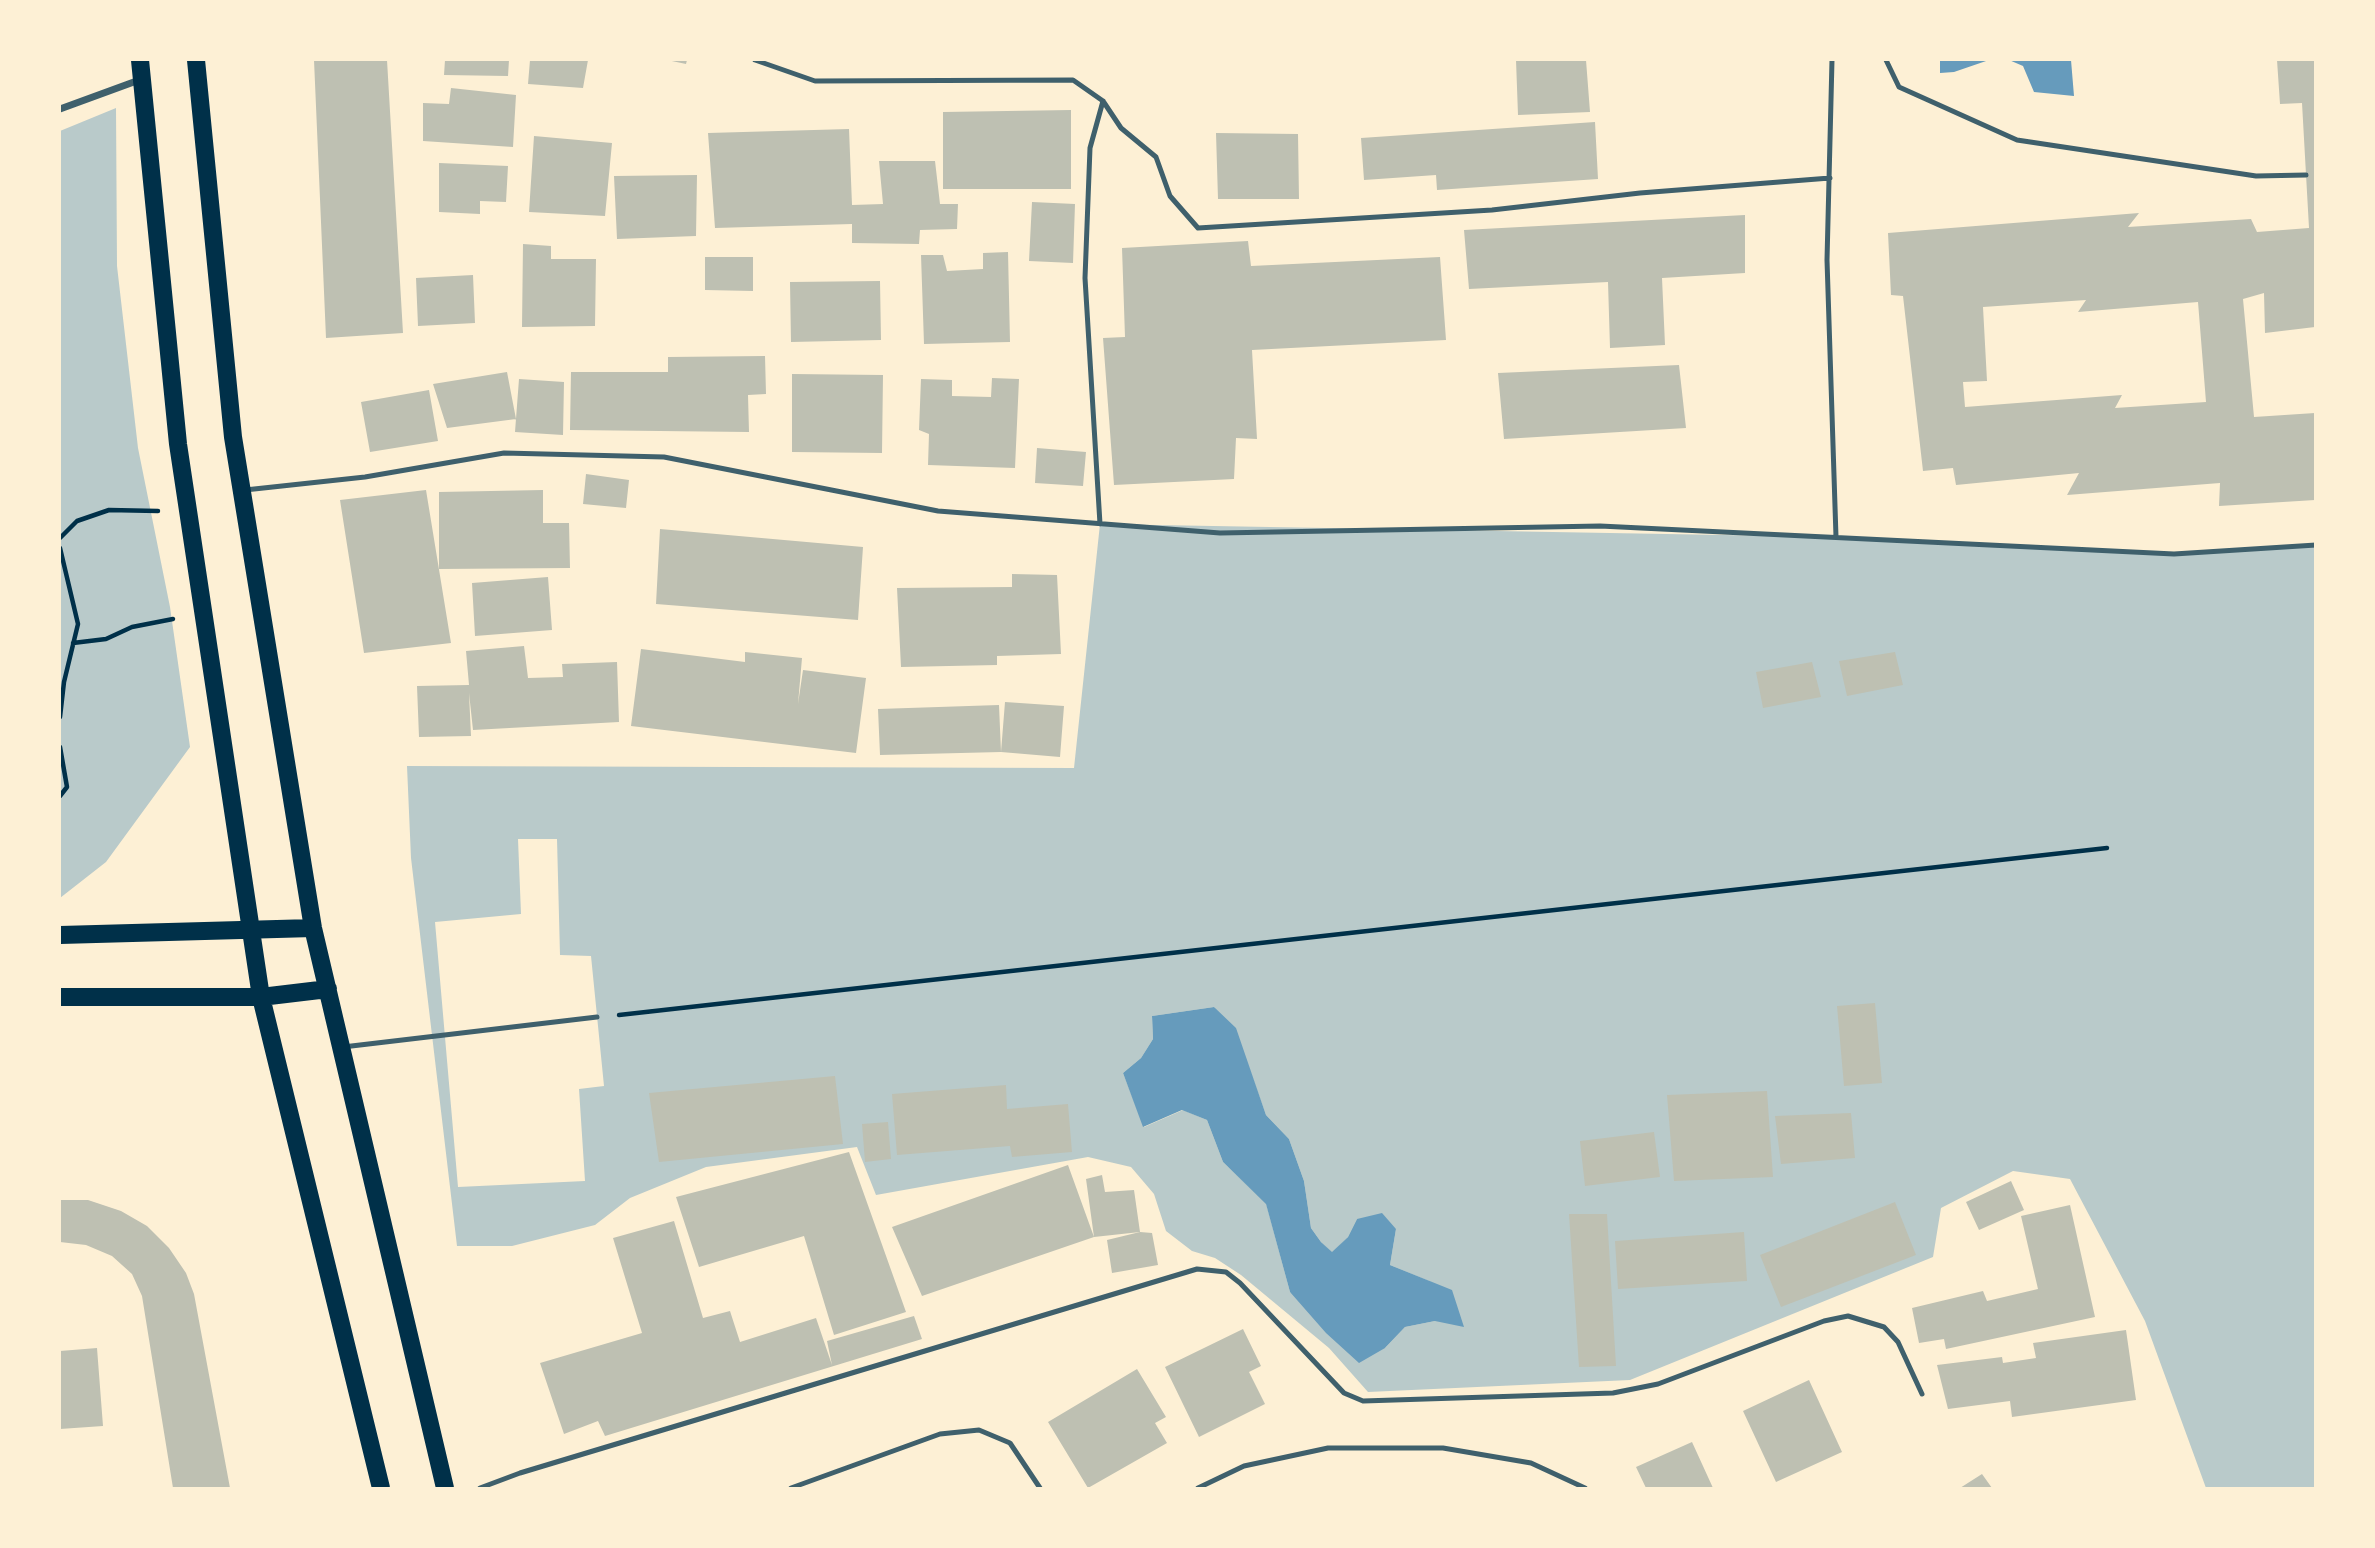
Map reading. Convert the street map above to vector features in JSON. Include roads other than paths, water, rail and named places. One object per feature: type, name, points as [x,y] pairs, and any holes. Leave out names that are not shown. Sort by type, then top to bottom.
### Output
[{"type":"main road","points":[[140,60],[178,444],[261,997],[381,1489]]},
{"type":"main road","points":[[196,60],[233,437],[313,928],[445,1489]]},
{"type":"main road","points":[[60,935],[313,928]]},
{"type":"main road","points":[[60,997],[261,997],[328,989]]},
{"type":"street","points":[[60,109],[142,78]]},
{"type":"lane","points":[[755,60],[815,81],[1073,80],[1103,101],[1121,128],[1156,157],[1170,196],[1198,228],[1492,210],[1640,193],[1830,178]]},
{"type":"lane","points":[[1832,60],[1827,260],[1836,537]]},
{"type":"lane","points":[[1886,60],[1899,87],[2017,141],[2256,176],[2306,175]]},
{"type":"lane","points":[[1100,524],[1086,278],[1090,148],[1103,101]]},
{"type":"lane","points":[[242,490],[365,477],[504,453],[664,457],[938,511],[1220,533],[1600,526],[2174,554],[2315,545]]},
{"type":"lane","points":[[341,1048],[597,1017]]},
{"type":"lane","points":[[480,1489],[520,1473],[1197,1269],[1226,1272],[1240,1283],[1344,1393],[1363,1401],[1626,1391],[1658,1384],[1824,1321],[1848,1316],[1884,1327],[1898,1342],[1922,1394]]},
{"type":"lane","points":[[791,1489],[940,1434],[979,1430],[1010,1443],[1040,1489]]},
{"type":"lane","points":[[1198,1489],[1244,1466],[1328,1448],[1443,1448],[1531,1463],[1585,1489]]},
{"type":"water","points":[[1940,60],[1989,60],[1954,72],[1940,73]]},
{"type":"water","points":[[2009,60],[2071,60],[2074,96],[2034,92],[2023,66]]},
{"type":"water","points":[[1214,1007],[1236,1028],[1266,1115],[1289,1139],[1304,1181],[1311,1228],[1321,1242],[1332,1252],[1348,1237],[1357,1219],[1382,1213],[1396,1229],[1390,1265],[1452,1290],[1464,1327],[1435,1321],[1405,1327],[1385,1348],[1359,1363],[1326,1333],[1290,1292],[1266,1204],[1223,1162],[1207,1120],[1182,1110],[1143,1127],[1123,1073],[1141,1058],[1153,1039],[1152,1016]]}]
